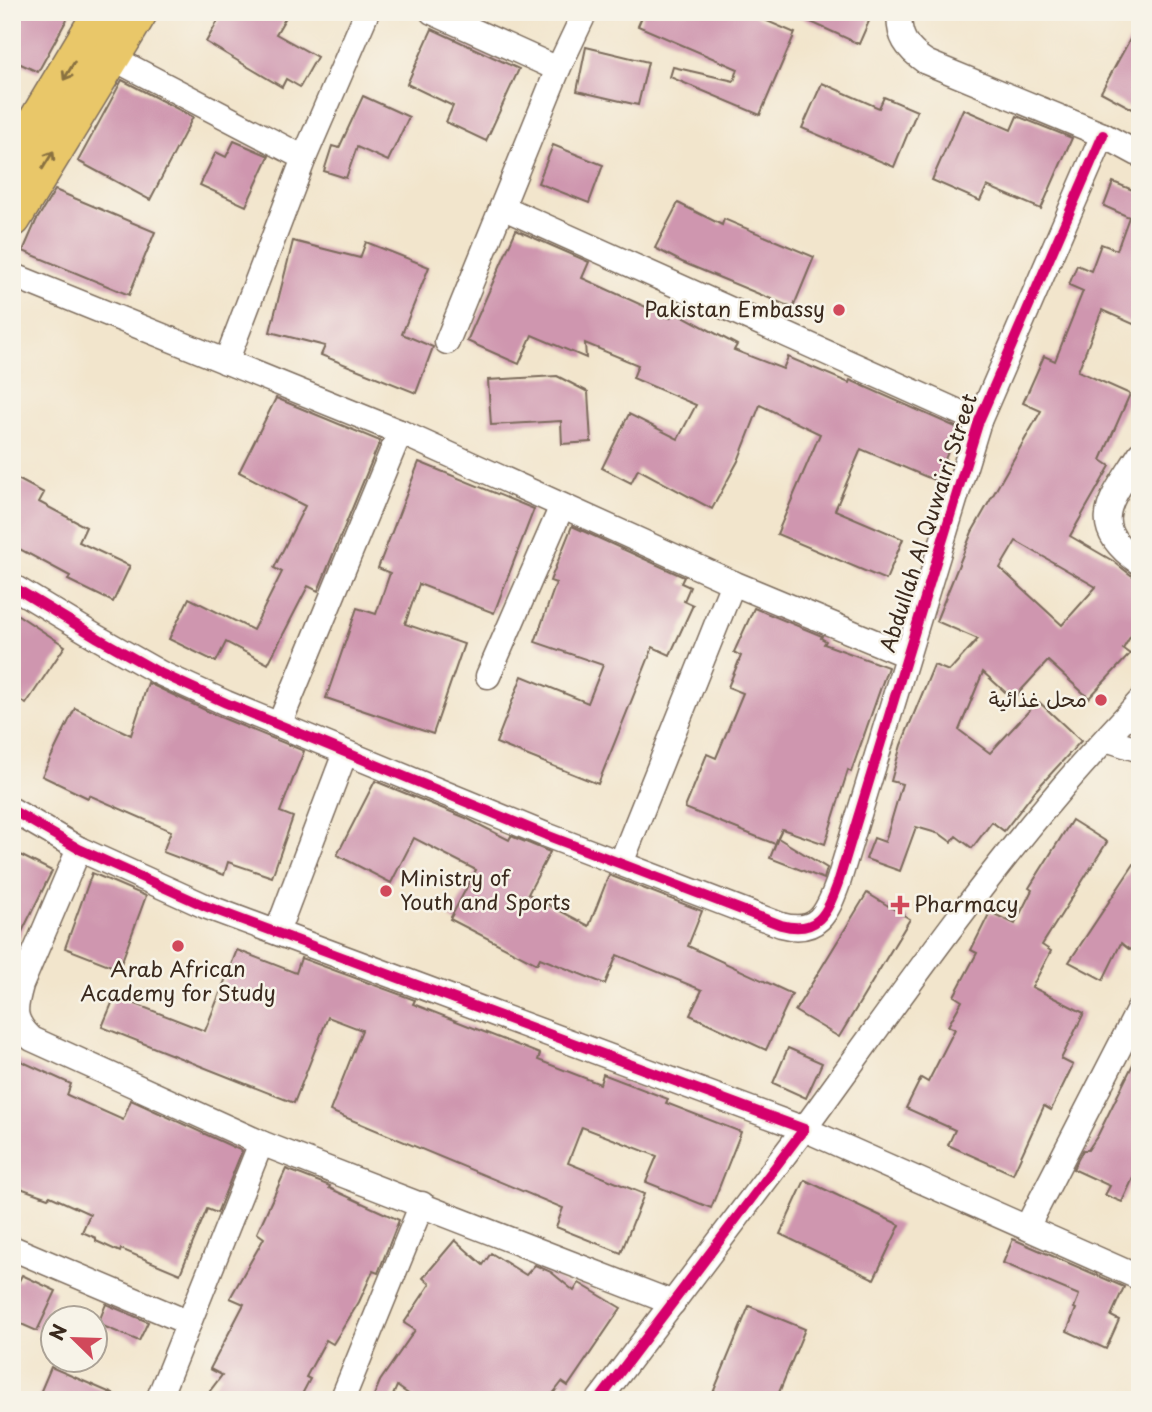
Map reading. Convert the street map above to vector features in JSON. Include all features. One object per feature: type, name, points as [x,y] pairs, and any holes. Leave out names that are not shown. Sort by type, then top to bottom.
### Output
[{"type":"main road","points":[[12,164],[103,12]]},
{"type":"main road","points":[[12,218],[138,12]]},
{"type":"street","points":[[226,362],[304,158],[367,12]]},
{"type":"street","points":[[432,12],[558,69]]},
{"type":"street","points":[[447,342],[558,69],[585,12]]},
{"type":"street","points":[[900,12],[901,37],[911,52],[926,62],[1103,135],[1140,155]]},
{"type":"street","points":[[111,57],[304,158]]},
{"type":"street","name":"Abdullah Al Quwairi Street","points":[[621,863],[796,929],[819,921],[828,908],[838,883],[979,421],[1103,135]]},
{"type":"street","points":[[502,207],[979,421]]},
{"type":"street","points":[[12,275],[400,432],[733,583],[906,655]]},
{"type":"street","points":[[279,725],[400,432]]},
{"type":"street","points":[[1140,454],[1116,492],[1106,520],[1109,532],[1121,551],[1140,564]]},
{"type":"street","points":[[488,676],[562,506]]},
{"type":"street","points":[[12,586],[160,673],[345,753],[621,863],[733,583]]},
{"type":"street","points":[[599,1400],[804,1129],[950,928],[1053,798],[1140,701]]},
{"type":"street","points":[[1106,739],[1140,750]]},
{"type":"street","points":[[278,932],[345,753]]},
{"type":"street","points":[[12,810],[79,849],[205,906],[804,1129],[1140,1278]]},
{"type":"street","points":[[79,849],[21,985],[16,1004],[16,1019],[32,1039],[261,1143],[673,1303]]},
{"type":"street","points":[[1027,1227],[1140,1007]]},
{"type":"street","points":[[158,1400],[261,1143]]},
{"type":"street","points":[[342,1400],[422,1204]]},
{"type":"street","points":[[12,1248],[189,1323]]},
{"type":"building","points":[[12,12],[71,12],[38,72],[12,60]]},
{"type":"building","points":[[223,12],[289,12],[276,34],[317,57],[300,87],[286,79],[282,87],[206,42]]},
{"type":"building","points":[[644,12],[746,12],[795,33],[760,115],[670,77],[673,67],[734,81],[738,69],[638,26]]},
{"type":"building","points":[[789,12],[873,12],[859,44]]},
{"type":"building","points":[[1140,21],[1140,113],[1101,92]]},
{"type":"building","points":[[432,29],[519,69],[486,141],[446,122],[453,106],[407,84]]},
{"type":"building","points":[[586,47],[648,62],[638,105],[577,91]]},
{"type":"building","points":[[122,80],[193,117],[150,200],[78,161]]},
{"type":"building","points":[[822,83],[879,108],[884,97],[917,111],[894,167],[802,128]]},
{"type":"building","points":[[363,96],[409,117],[388,161],[357,147],[346,178],[324,171],[332,146],[339,148]]},
{"type":"building","points":[[963,109],[1011,130],[1017,116],[1072,138],[1041,209],[987,186],[980,201],[932,180]]},
{"type":"building","points":[[234,141],[269,156],[246,206],[200,185],[216,152],[226,157]]},
{"type":"building","points":[[553,145],[603,165],[589,203],[538,183]]},
{"type":"building","points":[[1113,182],[1140,193],[1140,327],[1102,310],[1078,371],[1130,394],[1101,460],[1110,466],[1070,536],[1140,578],[1140,620],[1123,649],[1130,654],[1089,698],[1048,661],[1013,699],[983,672],[959,730],[990,753],[1038,701],[1081,741],[1035,791],[1004,831],[992,822],[972,848],[956,836],[951,842],[940,834],[916,827],[900,871],[866,859],[874,838],[885,842],[902,784],[891,781],[901,745],[934,665],[949,671],[978,639],[936,621],[972,532],[1041,411],[1023,403],[1044,356],[1055,361],[1083,291],[1069,285],[1077,265],[1091,271],[1101,244],[1117,250],[1129,217],[1104,206]],"holes":[[[1016,541],[1096,587],[1062,625],[1000,568]]]},
{"type":"building","points":[[55,190],[155,232],[129,295],[23,251],[36,221]]},
{"type":"building","points":[[678,203],[722,225],[724,219],[814,257],[793,308],[655,248]]},
{"type":"building","points":[[516,230],[589,262],[582,278],[670,318],[674,311],[737,345],[734,350],[783,369],[788,357],[849,383],[850,380],[958,428],[936,481],[861,449],[835,510],[903,539],[886,580],[777,534],[820,434],[760,405],[738,461],[712,509],[638,469],[631,483],[602,468],[629,414],[678,439],[696,405],[633,378],[638,365],[585,343],[586,358],[532,335],[519,364],[467,341]]},
{"type":"building","points":[[293,241],[360,258],[366,242],[429,267],[402,334],[433,347],[416,393],[321,355],[325,346],[270,332]]},
{"type":"building","points":[[557,376],[588,392],[591,442],[562,444],[561,421],[491,425],[488,380]]},
{"type":"building","points":[[276,398],[380,441],[318,591],[308,586],[268,664],[226,642],[216,662],[169,639],[189,598],[253,630],[282,572],[274,568],[305,506],[239,472]]},
{"type":"building","points":[[419,462],[534,509],[494,613],[419,584],[405,624],[464,644],[433,734],[326,698],[357,608],[376,614],[390,573],[378,568]]},
{"type":"building","points":[[12,476],[44,493],[39,502],[86,527],[79,542],[130,566],[113,602],[68,580],[70,576],[12,545]]},
{"type":"building","points":[[572,526],[684,577],[681,583],[690,587],[684,601],[693,605],[670,655],[653,647],[598,784],[496,743],[522,676],[588,703],[603,665],[535,642],[556,583],[550,581]]},
{"type":"building","points":[[754,608],[822,636],[826,641],[824,644],[888,667],[851,772],[848,770],[825,844],[782,829],[775,844],[685,808],[707,754],[716,758],[743,693],[728,687],[741,656],[734,652]]},
{"type":"building","points":[[12,611],[65,646],[26,704],[12,695]]},
{"type":"building","points":[[148,683],[220,717],[304,751],[280,812],[293,817],[272,877],[228,862],[224,875],[163,852],[171,831],[89,795],[88,798],[42,776],[75,708],[131,735]]},
{"type":"building","points":[[375,781],[466,818],[509,840],[511,836],[550,852],[528,894],[589,926],[609,875],[702,911],[688,946],[792,994],[766,1050],[690,1015],[702,990],[617,955],[605,984],[540,958],[537,964],[450,919],[476,870],[414,838],[391,883],[337,855]]},
{"type":"building","points":[[1072,820],[1107,842],[1042,945],[1051,951],[1032,987],[1084,1013],[1061,1059],[1073,1065],[1051,1110],[1044,1106],[1013,1174],[948,1145],[955,1130],[906,1108],[921,1078],[928,1082],[955,1029],[948,1026],[962,1001],[954,996],[977,953],[971,950],[990,912],[1015,924],[1032,890],[1029,888]]},
{"type":"building","points":[[778,838],[827,868],[824,879],[770,858]]},
{"type":"building","points":[[12,851],[52,871],[12,952]]},
{"type":"building","points":[[1140,855],[1140,935],[1130,950],[1121,943],[1103,980],[1069,962]]},
{"type":"building","points":[[92,873],[146,896],[119,969],[65,948]]},
{"type":"building","points":[[867,893],[910,919],[839,1037],[795,1011]]},
{"type":"building","points":[[237,950],[296,973],[301,958],[415,1000],[413,1004],[540,1054],[538,1060],[600,1084],[603,1074],[668,1099],[666,1103],[741,1132],[711,1208],[646,1182],[657,1156],[582,1127],[568,1163],[644,1194],[621,1253],[556,1227],[563,1208],[330,1111],[362,1030],[328,1017],[294,1103],[102,1027],[115,996],[205,1031]]},
{"type":"building","points":[[788,1048],[822,1063],[806,1098],[773,1083]]},
{"type":"building","points":[[1140,1050],[1140,1163],[1122,1202],[1105,1195],[1110,1186],[1073,1169],[1083,1150],[1088,1150],[1098,1135]]},
{"type":"building","points":[[12,1057],[71,1084],[67,1095],[123,1120],[131,1100],[242,1151],[217,1213],[207,1209],[180,1274],[121,1249],[120,1252],[82,1232],[90,1214],[50,1196],[48,1198],[12,1185]]},
{"type":"building","points":[[286,1169],[330,1186],[329,1188],[399,1220],[378,1273],[373,1271],[359,1302],[333,1344],[326,1340],[306,1377],[310,1379],[299,1400],[203,1400],[222,1375],[210,1369],[244,1304],[230,1298],[264,1238],[257,1233]]},
{"type":"building","points":[[805,1180],[900,1225],[874,1279],[780,1234]]},
{"type":"building","points":[[1013,1239],[1124,1287],[1111,1316],[1119,1320],[1106,1349],[1067,1331],[1079,1295],[1003,1263]]},
{"type":"building","points":[[455,1240],[483,1265],[491,1253],[526,1275],[535,1265],[551,1272],[574,1291],[579,1283],[621,1308],[568,1386],[562,1382],[548,1400],[417,1400],[397,1386],[391,1400],[372,1400],[380,1381],[415,1330],[404,1323],[430,1284],[423,1278]]},
{"type":"building","points":[[22,1275],[56,1291],[50,1304],[38,1304],[37,1331],[12,1320],[12,1278],[19,1281]]},
{"type":"building","points":[[108,1305],[148,1322],[139,1341],[108,1328]]},
{"type":"building","points":[[749,1306],[805,1329],[776,1400],[710,1400]]},
{"type":"building","points":[[48,1374],[67,1374],[127,1400],[37,1400]]},
{"type":"cycle path","points":[[12,586],[160,673],[226,703],[546,835],[781,925],[804,927],[812,924],[825,912],[838,883],[979,421],[1103,135]]},
{"type":"cycle path","points":[[12,810],[79,849],[205,906],[804,1129],[599,1400]]},
{"type":"place","name":"Pakistan Embassy","points":[[839,310]]},
{"type":"place","name":"محل غذائية","points":[[1101,700]]},
{"type":"place","name":"Ministry of Youth and Sports","points":[[386,891]]},
{"type":"place","name":"Pharmacy","points":[[900,905]]},
{"type":"place","name":"Arab African Academy for Study","points":[[178,946]]}]
